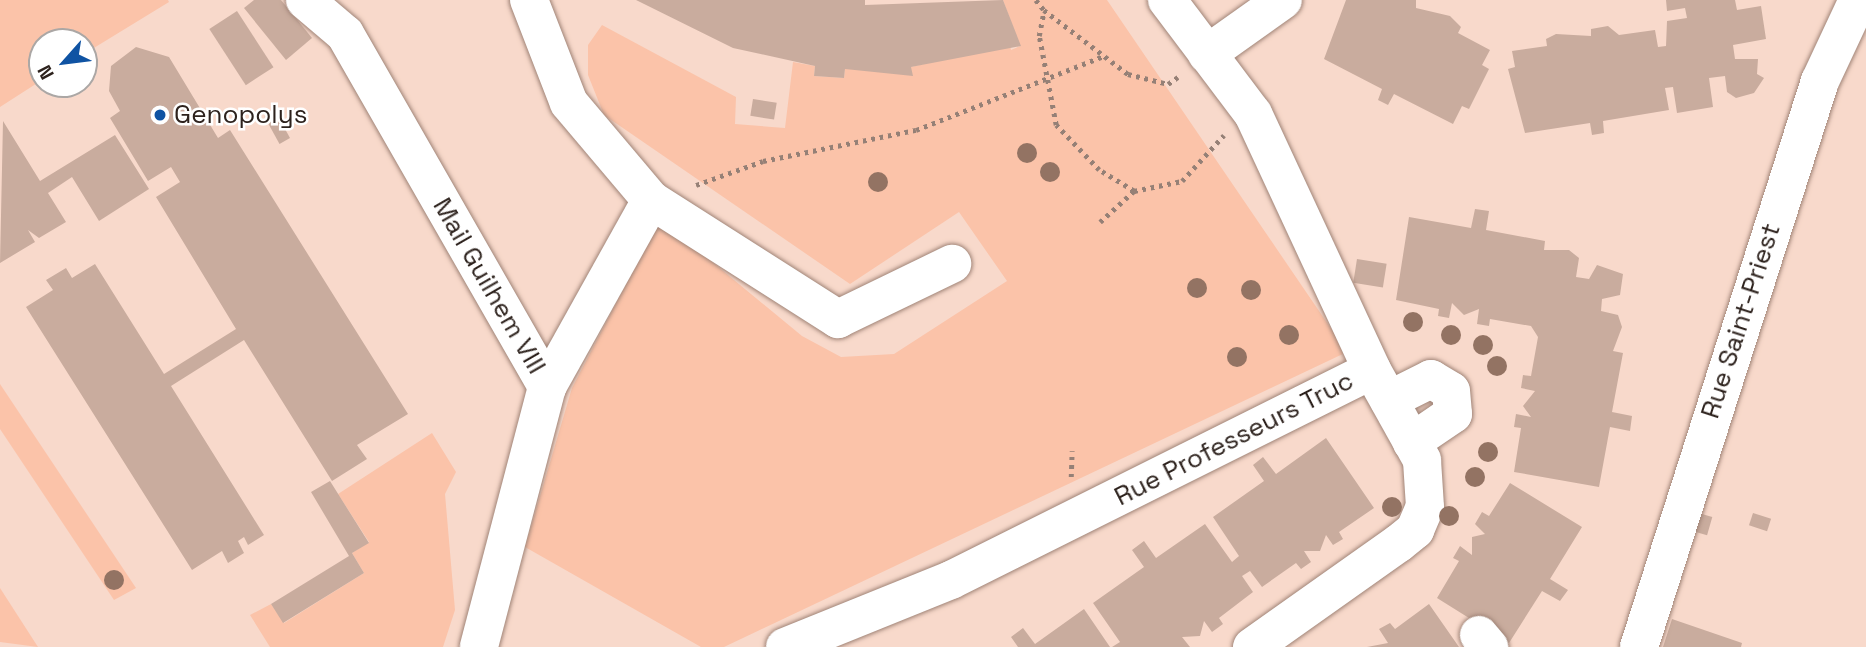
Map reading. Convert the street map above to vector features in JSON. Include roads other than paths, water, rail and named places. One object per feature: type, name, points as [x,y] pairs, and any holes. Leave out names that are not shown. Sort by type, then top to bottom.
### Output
[{"type":"street","name":"Mail Guilhem VIII","points":[[305,0],[345,34],[547,387],[479,647]]},
{"type":"street","points":[[529,0],[569,103],[651,201],[838,319],[952,264]]},
{"type":"street","name":"Rue Professeurs Truc","points":[[785,647],[951,579],[1381,385],[1253,114],[1167,0]]},
{"type":"street","points":[[1207,54],[1283,0]]},
{"type":"street","name":"Rue Saint-Priest","points":[[1639,647],[1815,93],[1857,0]]},
{"type":"street","points":[[547,387],[651,201]]},
{"type":"street","points":[[1252,647],[1415,530],[1425,507],[1424,479],[1412,442],[1381,385],[1431,379],[1451,391],[1455,405],[1447,422],[1412,442]]},
{"type":"place","name":"Genopolys","points":[[160,115]]}]
